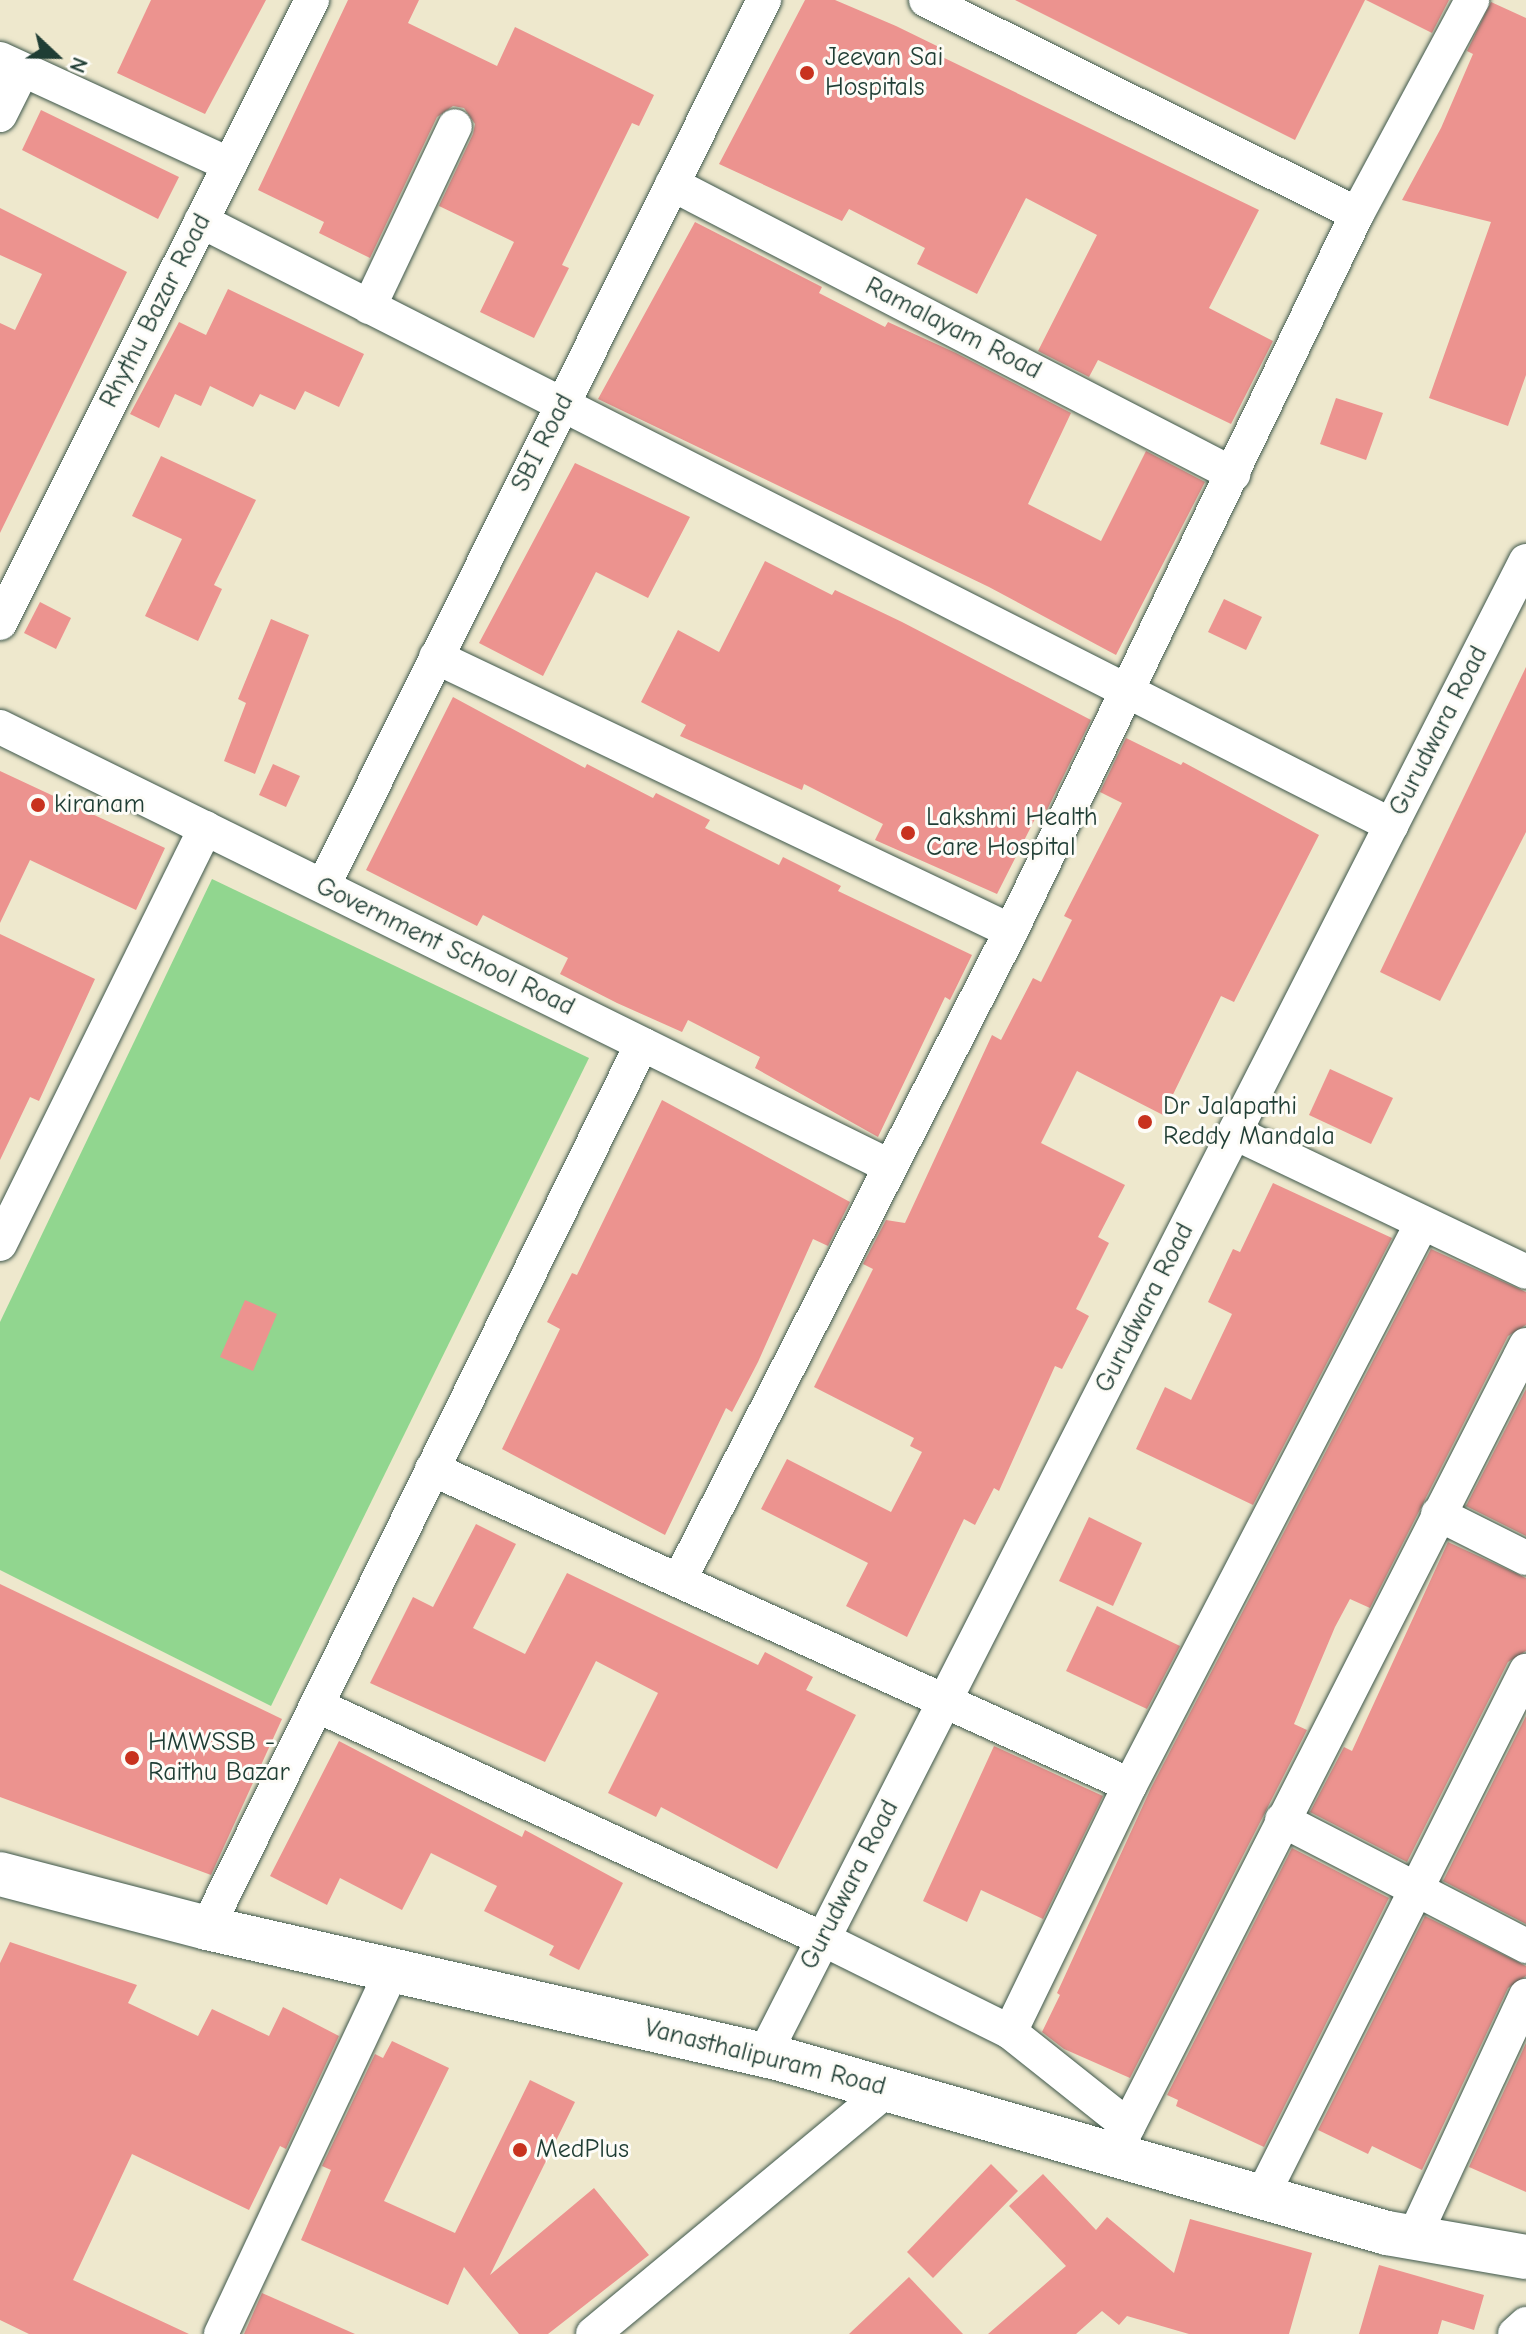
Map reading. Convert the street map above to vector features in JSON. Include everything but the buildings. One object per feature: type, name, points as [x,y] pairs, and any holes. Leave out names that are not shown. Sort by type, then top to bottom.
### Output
[{"type":"street","name":"Rhythu Bazar Road","points":[[0,623],[312,0]]},
{"type":"street","name":"SBI Road","points":[[323,886],[764,0]]},
{"type":"street","points":[[926,0],[1357,214]]},
{"type":"street","points":[[681,1577],[1011,931],[1124,690],[1233,474],[1357,214],[1472,0]]},
{"type":"street","points":[[0,115],[11,65],[230,165]]},
{"type":"street","points":[[369,307],[455,126]]},
{"type":"street","name":"Ramalayam Road","points":[[672,184],[1233,474]]},
{"type":"street","points":[[201,221],[1391,825]]},
{"type":"street","name":"Gurudwara Road","points":[[764,2055],[1391,825],[1516,607],[1526,561]]},
{"type":"street","points":[[436,657],[1011,931]]},
{"type":"street","name":"Government School Road","points":[[0,727],[889,1166]]},
{"type":"street","points":[[0,1244],[206,828]]},
{"type":"street","points":[[207,1928],[642,1044]]},
{"type":"street","points":[[1235,1133],[1526,1272]]},
{"type":"street","points":[[1010,2032],[1130,1785],[1422,1223]]},
{"type":"street","points":[[318,1706],[823,1939],[1010,2032],[1121,2140],[1526,1345]]},
{"type":"street","points":[[432,1469],[681,1577],[1130,1785]]},
{"type":"street","points":[[1438,1514],[1526,1558]]},
{"type":"street","points":[[1262,2196],[1526,1671]]},
{"type":"street","points":[[1282,1820],[1526,1946]]},
{"type":"street","name":"Vanasthalipuram Road","points":[[1,1876],[207,1928],[764,2055],[888,2089],[1121,2140],[1262,2196],[1414,2237],[1526,2257]]},
{"type":"street","points":[[221,2334],[393,1968]]},
{"type":"street","points":[[1414,2237],[1526,1996]]},
{"type":"street","points":[[593,2334],[888,2089]]},
{"type":"street","points":[[1515,2334],[1526,2324]]},
{"type":"green space","points":[[212,879],[589,1058],[271,1706],[0,1570],[0,1322]]},
{"type":"place","name":"Jeevan Sai Hospitals","points":[[807,73]]},
{"type":"place","name":"kiranam","points":[[38,805]]},
{"type":"place","name":"Lakshmi Health Care Hospital","points":[[908,833]]},
{"type":"place","name":"Dr Jalapathi Reddy Mandala","points":[[1145,1122]]},
{"type":"place","name":"HMWSSB - Raithu Bazar","points":[[132,1758]]},
{"type":"place","name":"MedPlus","points":[[520,2150]]}]
